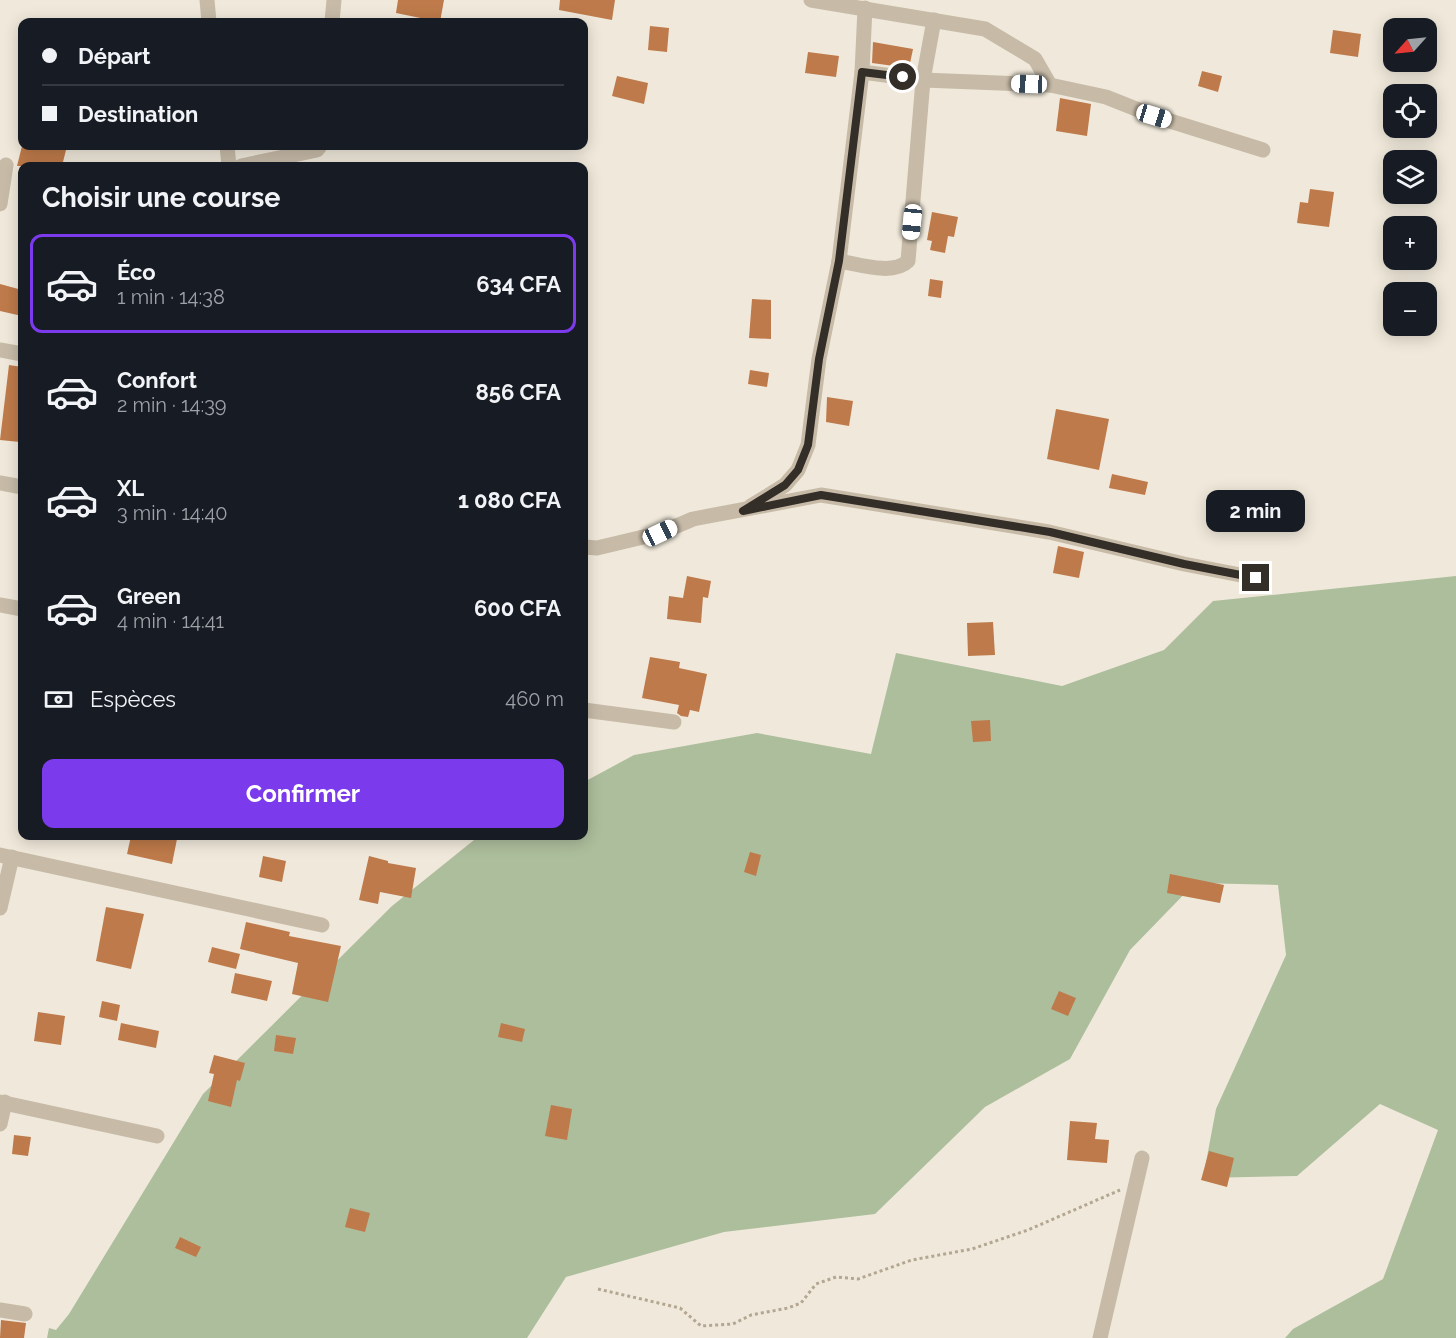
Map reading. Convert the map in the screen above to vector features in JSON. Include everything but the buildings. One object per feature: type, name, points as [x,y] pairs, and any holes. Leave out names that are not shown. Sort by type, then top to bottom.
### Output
[{"type":"street","points":[[207,0],[209,18]]},
{"type":"street","points":[[332,18],[334,0]]},
{"type":"street","points":[[811,0],[986,29],[1035,59],[1050,85]]},
{"type":"street","points":[[743,511],[785,485],[798,470],[808,445],[819,359],[839,261],[862,72],[865,8]]},
{"type":"street","points":[[839,261],[891,269],[902,267],[908,261],[924,80],[934,20]]},
{"type":"street","points":[[862,72],[924,80],[1050,85],[1106,97],[1154,116],[1263,150]]},
{"type":"street","points":[[260,162],[317,150]]},
{"type":"street","points":[[0,204],[6,165]]},
{"type":"street","points":[[0,350],[18,353]]},
{"type":"street","points":[[0,483],[18,486]]},
{"type":"street","points":[[588,547],[597,548],[660,533],[693,519],[821,495],[1050,532],[1184,564],[1256,578]]},
{"type":"street","points":[[0,605],[18,608]]},
{"type":"street","points":[[588,711],[674,722]]},
{"type":"street","points":[[0,908],[6,856],[321,925]]},
{"type":"street","points":[[0,1124],[2,1102],[157,1136]]},
{"type":"street","points":[[1100,1338],[1142,1158]]},
{"type":"street","points":[[0,1310],[25,1314]]},
{"type":"path","points":[[598,1289],[680,1308],[701,1326],[719,1327],[751,1315],[788,1308],[801,1303],[816,1284],[836,1277],[858,1279],[912,1260],[972,1249],[1028,1230],[1136,1183]]},
{"type":"green space","points":[[1456,576],[1456,1338],[1285,1338],[1293,1329],[1383,1279],[1438,1130],[1380,1104],[1297,1176],[1203,1178],[1216,1109],[1286,955],[1278,885],[1195,883],[1130,950],[1070,1059],[985,1107],[875,1214],[724,1232],[566,1277],[527,1338],[47,1338],[49,1328],[56,1330],[69,1314],[203,1094],[392,906],[474,840],[588,840],[588,780],[634,755],[757,733],[871,754],[896,653],[1062,686],[1164,650],[1213,601]]},
{"type":"route","points":[[903,77],[862,72],[839,261],[819,359],[808,445],[798,470],[785,485],[743,511],[821,495],[1050,532],[1184,564],[1256,578]]}]
